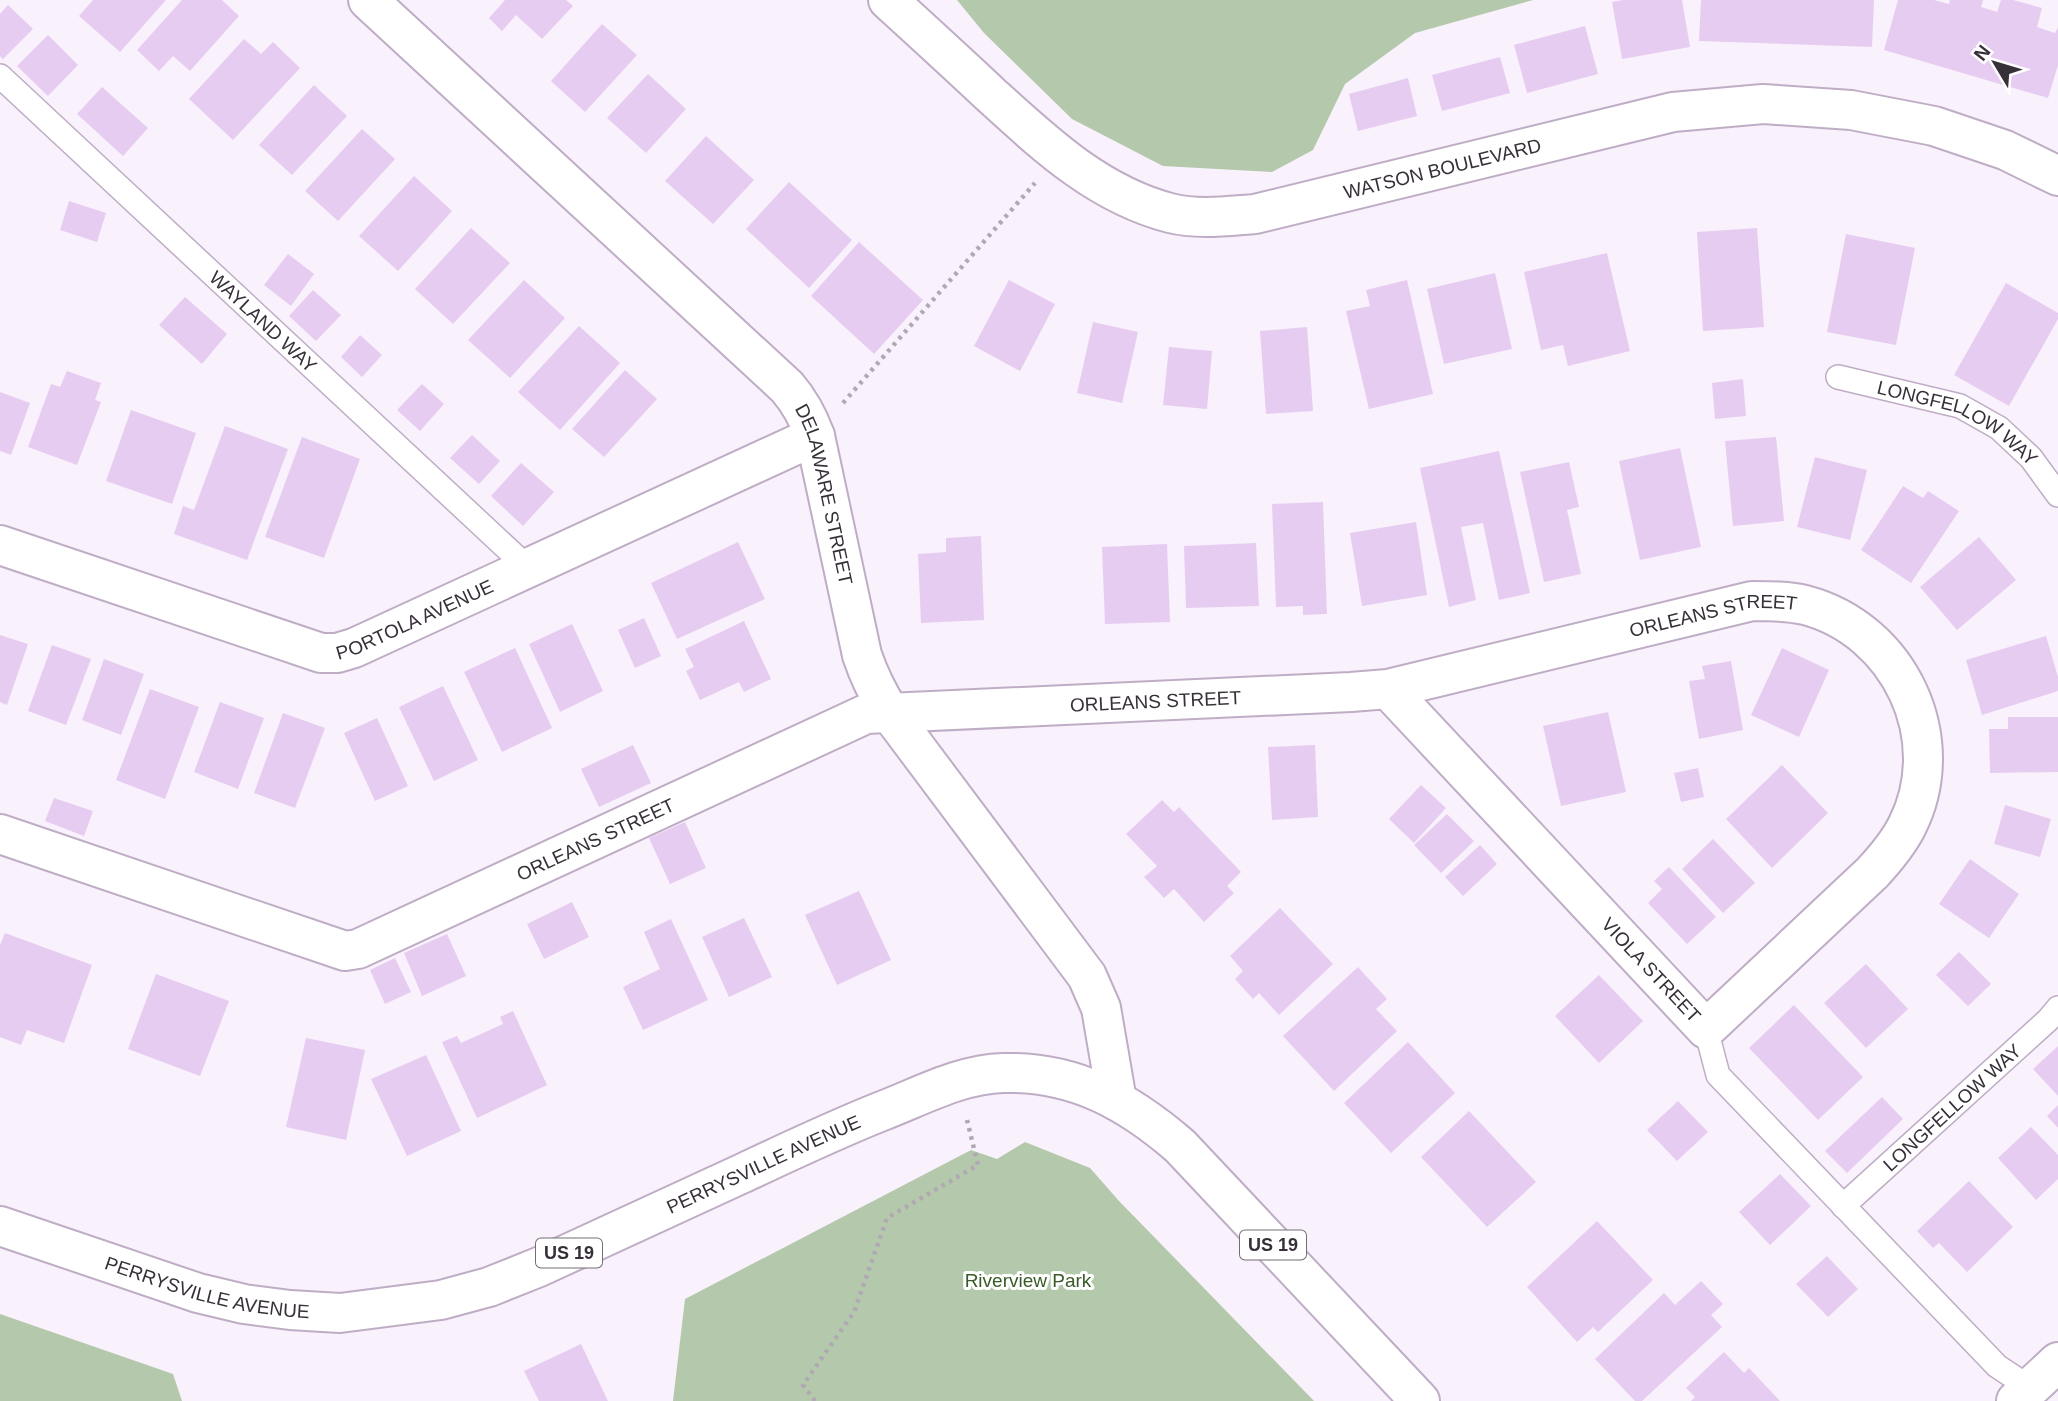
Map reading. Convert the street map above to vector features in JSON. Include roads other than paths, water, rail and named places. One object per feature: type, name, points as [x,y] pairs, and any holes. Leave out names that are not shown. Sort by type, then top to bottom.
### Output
[{"type":"street","name":"DELAWARE STREET","points":[[368,0],[798,400],[815,436],[862,655],[877,693],[1087,976],[1101,1008],[1118,1101]]},
{"type":"street","name":"WATSON BOULEVARD","points":[[888,0],[1060,155],[1093,179],[1132,201],[1173,213],[1211,218],[1255,214],[1673,112],[1763,104],[1851,110],[1934,126],[2005,150],[2058,176]]},
{"type":"street","name":"PORTOLA AVENUE","points":[[0,545],[321,653],[337,653],[354,648],[815,436]]},
{"type":"street","name":"ORLEANS STREET","points":[[0,834],[345,951],[358,949],[866,714],[1388,689],[1752,601],[1805,605],[1853,626],[1874,642],[1906,684],[1917,712],[1923,741],[1923,770],[1918,799],[1907,826],[1892,851],[1872,873],[1706,1030]]},
{"type":"street","name":"VIOLA STREET","points":[[1388,689],[1706,1030]]},
{"type":"street","name":"PERRYSVILLE AVENUE","points":[[0,1226],[198,1293],[244,1304],[289,1311],[340,1313],[392,1308],[441,1300],[489,1287],[850,1124],[957,1082],[1001,1073],[1051,1076],[1096,1090],[1118,1101],[1159,1128],[1180,1146],[1420,1401]]},
{"type":"street","points":[[2032,1397],[2058,1362]]},
{"type":"lane","name":"WAYLAND WAY","points":[[0,76],[528,568]]},
{"type":"lane","name":"LONGFELLOW WAY","points":[[1838,377],[1960,406],[1998,428],[2015,443],[2031,458],[2058,495]]},
{"type":"lane","name":"LONGFELLOW WAY","points":[[1843,1206],[2058,1008]]},
{"type":"lane","name":"VIOLA STREET","points":[[1706,1030],[1718,1075],[1997,1366],[2032,1397]]},
{"type":"park label","name":"Riverview Park","points":[[1028,1280]]}]
